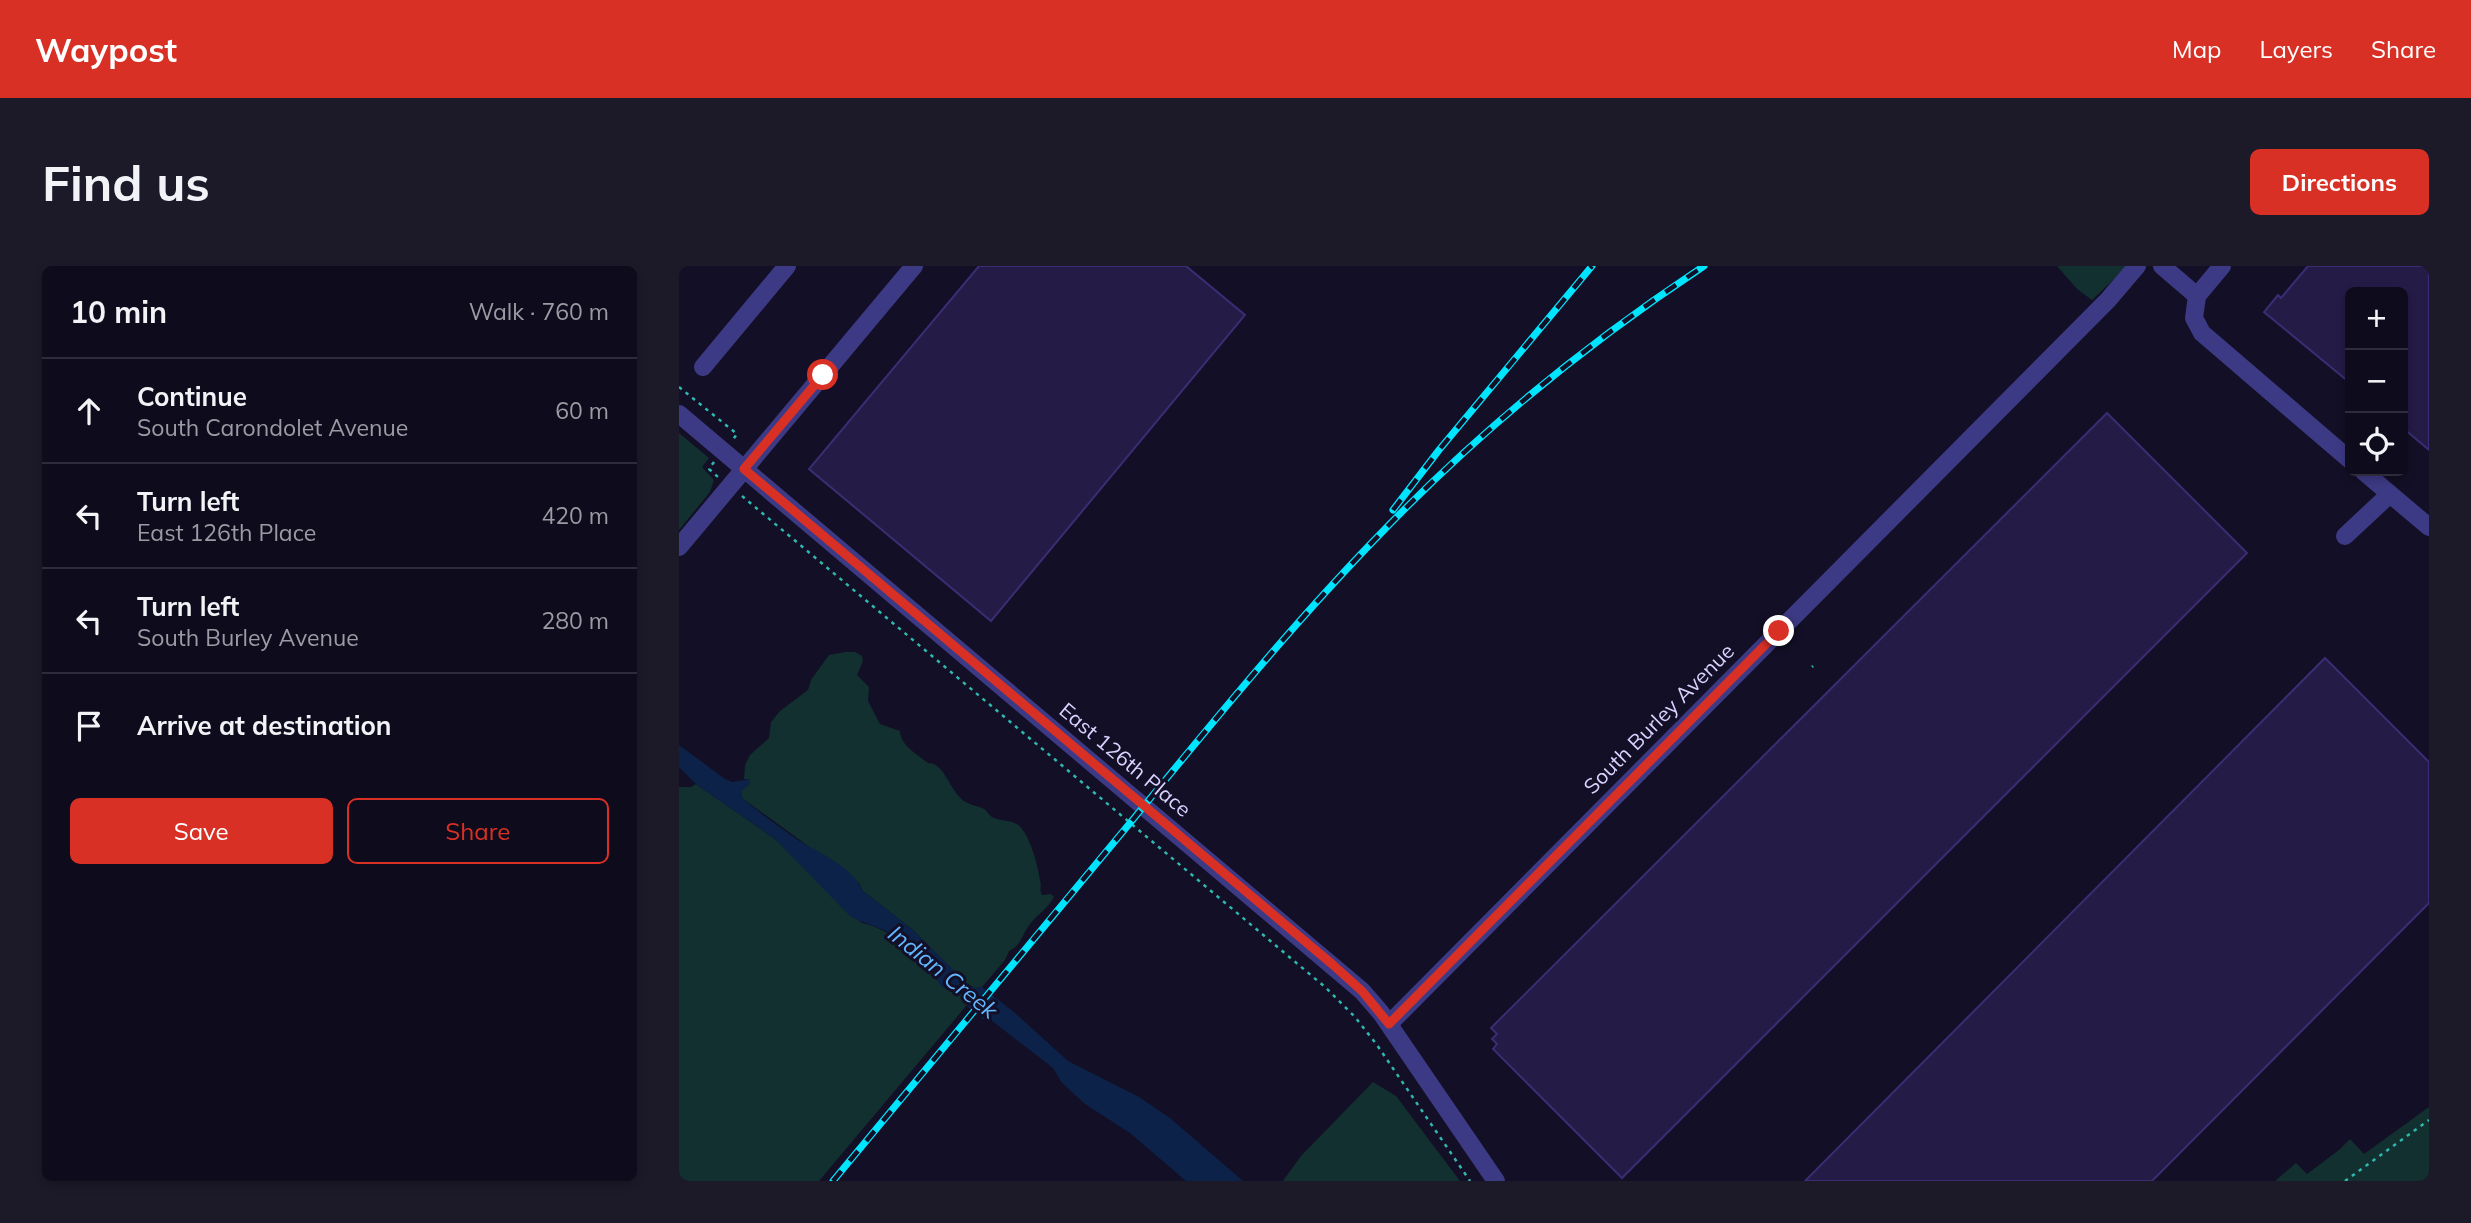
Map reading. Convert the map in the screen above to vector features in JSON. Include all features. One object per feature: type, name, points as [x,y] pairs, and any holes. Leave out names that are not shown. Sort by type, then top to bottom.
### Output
[{"type":"street","points":[[703,367],[787,266]]},
{"type":"street","points":[[679,547],[913,266]]},
{"type":"street","name":"South Burley Avenue","points":[[1389,1024],[2108,300],[2137,266]]},
{"type":"street","points":[[2162,266],[2197,296]]},
{"type":"street","points":[[2222,266],[2197,296],[2194,306],[2196,327],[2345,456]]},
{"type":"street","name":"East 126th Place","points":[[679,414],[1362,991],[1389,1024],[1496,1181]]},
{"type":"street","points":[[2369,476],[2429,527]]},
{"type":"street","points":[[2345,536],[2390,494]]},
{"type":"path","points":[[679,387],[737,434]]},
{"type":"path","points":[[713,464],[709,469],[715,474]]},
{"type":"path","points":[[747,500],[1325,987],[1355,1017],[1377,1045],[1470,1181]]},
{"type":"path","points":[[2345,1181],[2429,1120]]},
{"type":"green space","points":[[2057,266],[2128,266],[2092,300],[2077,289]]},
{"type":"green space","points":[[679,433],[709,458],[702,467],[714,480],[710,492],[679,530]]},
{"type":"green space","points":[[855,652],[862,656],[863,661],[857,675],[869,687],[868,701],[880,724],[900,731],[906,745],[928,763],[939,767],[964,801],[984,809],[992,817],[1019,826],[1034,853],[1042,895],[1051,894],[1054,897],[982,987],[975,988],[966,983],[913,930],[863,891],[859,883],[742,798],[741,791],[750,779],[744,779],[745,765],[750,755],[769,738],[771,722],[780,711],[808,690],[811,680],[829,655]]},
{"type":"green space","points":[[696,784],[775,839],[862,923],[890,934],[907,946],[945,989],[972,999],[819,1181],[679,1181],[679,787]]},
{"type":"green space","points":[[1373,1082],[1396,1096],[1460,1181],[1283,1181],[1301,1156]]},
{"type":"green space","points":[[2429,1107],[2429,1181],[2275,1181],[2296,1163],[2307,1174],[2350,1139],[2364,1154]]},
{"type":"water","name":"Indian Creek","points":[[679,745],[725,779],[732,782],[750,779],[750,784],[741,791],[742,798],[795,838],[842,866],[863,891],[913,930],[966,983],[975,988],[982,987],[1068,1061],[1139,1097],[1170,1118],[1243,1181],[1186,1181],[1130,1133],[1085,1104],[1062,1083],[1053,1068],[991,1020],[983,1019],[966,1005],[972,998],[943,987],[921,960],[890,933],[850,916],[775,839],[696,784],[679,767]]},
{"type":"building","points":[[979,266],[1186,266],[1245,315],[991,621],[809,469]]},
{"type":"building","points":[[2308,266],[2429,266],[2429,450],[2408,432],[2408,287],[2345,287],[2345,379],[2264,312],[2278,295],[2281,298]]},
{"type":"building","points":[[2107,413],[2247,553],[1622,1178],[1493,1049],[1497,1044],[1492,1039],[1497,1034],[1491,1028]]},
{"type":"building","points":[[2325,658],[2429,762],[2429,903],[2152,1181],[1805,1181]]},
{"type":"railway","points":[[1393,510],[1439,450],[1592,266]]},
{"type":"railway","points":[[833,1181],[1223,711],[1351,564],[1459,457],[1537,389],[1619,325],[1704,266]]},
{"type":"route","points":[[823,375],[744,469],[1332,964],[1362,991],[1389,1024],[1779,631]]}]
